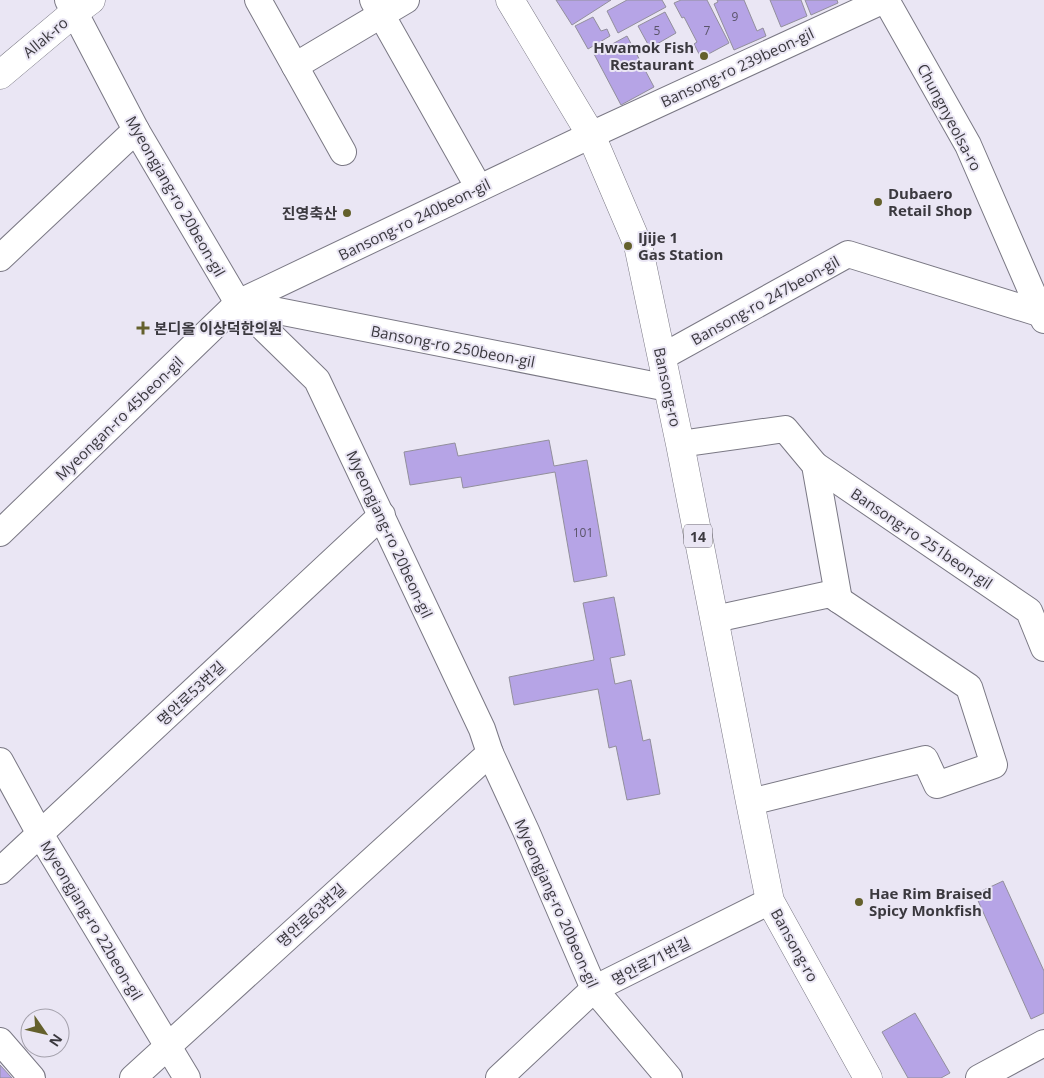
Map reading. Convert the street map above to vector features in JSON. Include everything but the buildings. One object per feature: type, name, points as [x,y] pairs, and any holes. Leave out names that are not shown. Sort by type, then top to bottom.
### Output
[{"type":"main road","name":"Bansong-ro","points":[[510,0],[591,134],[638,245],[680,444],[770,901],[868,1078]]},
{"type":"main road","name":"Allak-ro","points":[[0,75],[78,4]]},
{"type":"street","points":[[258,0],[343,152]]},
{"type":"street","points":[[295,66],[377,7],[406,0]]},
{"type":"street","name":"Bansong-ro 239beon-gil","points":[[591,134],[885,0]]},
{"type":"street","name":"Chungnyeolsa-ro","points":[[885,0],[968,145],[1043,317]]},
{"type":"street","name":"Myeongjang-ro 20beon-gil","points":[[78,4],[136,130],[238,303],[317,380],[482,729],[490,753],[594,989],[669,1078]]},
{"type":"street","points":[[377,7],[479,188]]},
{"type":"street","points":[[0,258],[136,130]]},
{"type":"street","name":"Bansong-ro 240beon-gil","points":[[238,303],[591,134]]},
{"type":"street","name":"Bansong-ro 247beon-gil","points":[[662,357],[848,254],[1043,317]]},
{"type":"street","name":"Bansong-ro 250beon-gil","points":[[238,303],[668,388]]},
{"type":"street","name":"Myeongan-ro 45beon-gil","points":[[0,533],[238,303]]},
{"type":"street","name":"Bansong-ro 251beon-gil","points":[[680,444],[785,429],[815,466],[1036,607],[1044,648]]},
{"type":"street","name":"Bansong-ro 251beon-gil","points":[[815,466],[839,600]]},
{"type":"street","name":"명안로53번길","points":[[0,871],[382,515]]},
{"type":"street","points":[[715,619],[830,594],[969,687],[994,765],[937,785],[925,759],[750,802]]},
{"type":"street","name":"명안로63번길","points":[[133,1078],[490,753]]},
{"type":"street","name":"Myeongjang-ro 22beon-gil","points":[[0,761],[40,834],[187,1078]]},
{"type":"street","name":"명안로71번길","points":[[499,1078],[594,989],[770,901]]},
{"type":"street","points":[[0,1041],[32,1078]]},
{"type":"street","points":[[979,1078],[1044,1043]]},
{"type":"place","name":"Hwamok Fish Restaurant","points":[[704,56]]},
{"type":"place","name":"Dubaero Retail Shop","points":[[878,202]]},
{"type":"place","name":"진영축산","points":[[347,213]]},
{"type":"place","name":"Ijije 1 Gas Station","points":[[628,246]]},
{"type":"place","name":"본디올 이상덕한의원","points":[[143,328]]},
{"type":"place","name":"Hae Rim Braised Spicy Monkfish","points":[[859,902]]}]
